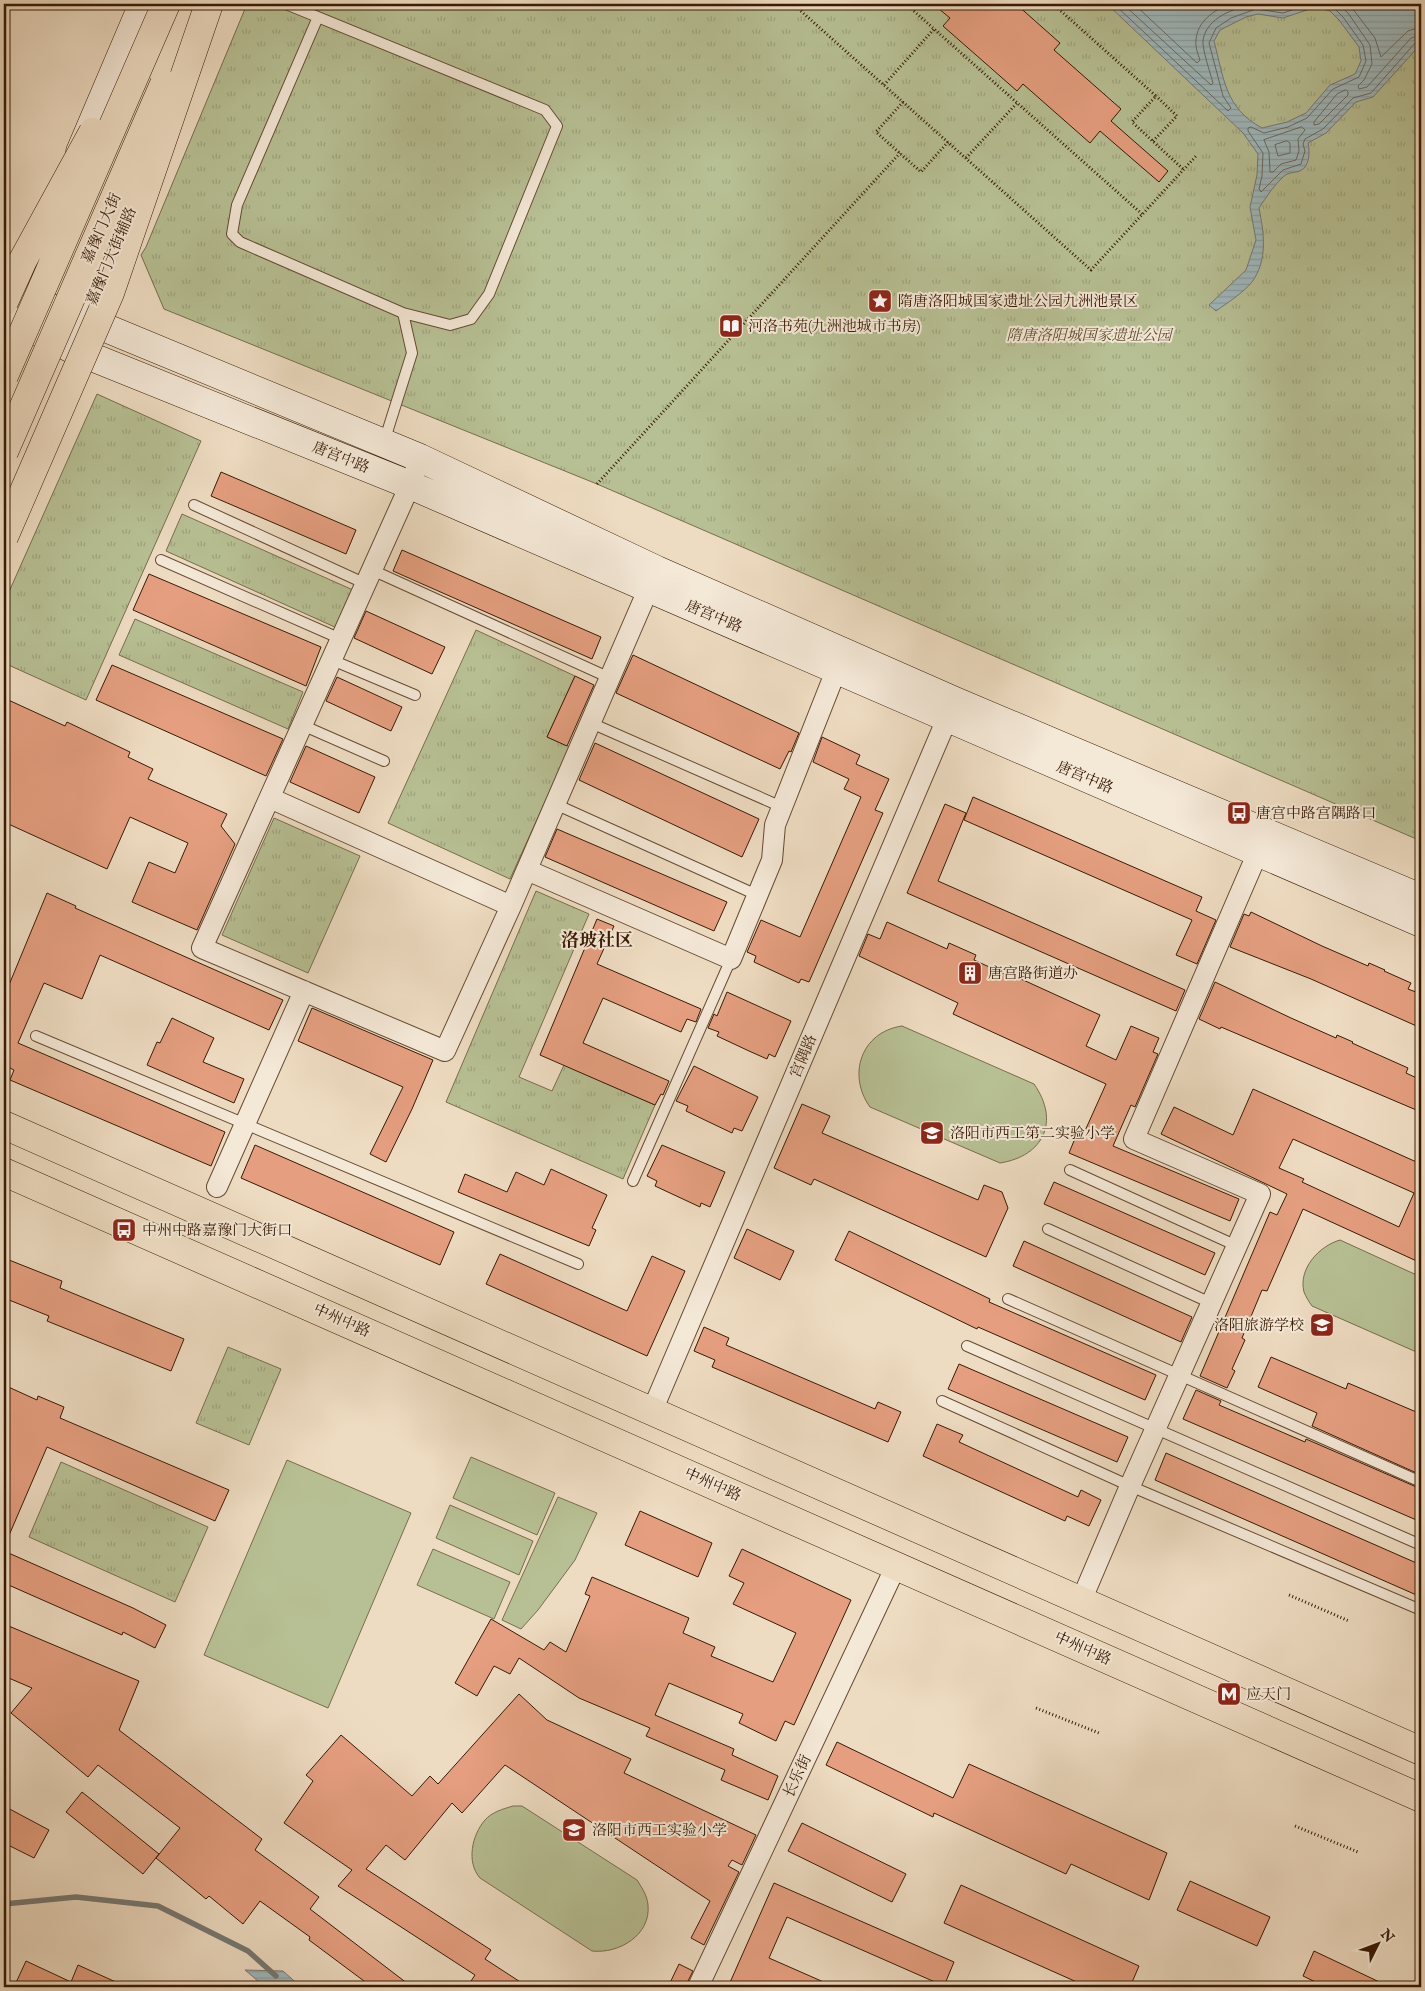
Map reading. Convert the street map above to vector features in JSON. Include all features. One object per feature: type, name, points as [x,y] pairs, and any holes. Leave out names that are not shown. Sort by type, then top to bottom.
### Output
[{"type":"main road","points":[[7,308],[143,4]]},
{"type":"main road","points":[[7,308],[22,260],[165,4]]},
{"type":"main road","name":"嘉豫门大街","points":[[4,376],[165,4]]},
{"type":"main road","name":"嘉豫门大街","points":[[4,452],[199,4]]},
{"type":"main road","points":[[4,538],[110,293],[209,4]]},
{"type":"main road","name":"嘉豫门大街辅路","points":[[4,508],[219,4]]},
{"type":"main road","name":"唐宫中路","points":[[7,308],[84,319],[384,442],[420,458],[653,579]]},
{"type":"main road","name":"唐宫中路","points":[[7,308],[72,350],[410,485],[653,579],[951,709],[1258,852],[1421,923]]},
{"type":"main road","name":"唐宫中路","points":[[951,709],[1421,898]]},
{"type":"main road","points":[[4,1125],[1421,1751]]},
{"type":"main road","name":"中州中路","points":[[4,1172],[1421,1798]]},
{"type":"street","points":[[420,458],[410,485],[202,948],[445,1051],[511,906],[653,579]]},
{"type":"street","points":[[526,870],[731,959],[772,860],[775,825],[840,660]]},
{"type":"street","name":"宫隅路","points":[[652,1411],[951,709]]},
{"type":"street","points":[[270,798],[511,906]]},
{"type":"street","points":[[1081,1602],[1155,1428],[1260,1194],[1134,1139],[1258,852]]},
{"type":"street","points":[[217,1187],[304,991]]},
{"type":"street","name":"长乐街","points":[[698,1987],[896,1566]]},
{"type":"lane","points":[[286,4],[318,17],[545,110],[557,126],[489,294],[471,319],[450,325],[403,313],[240,242],[232,234],[238,205],[318,17]]},
{"type":"lane","points":[[384,442],[412,353],[403,313]]},
{"type":"lane","points":[[194,505],[610,678]]},
{"type":"lane","points":[[161,560],[341,640]]},
{"type":"lane","points":[[332,660],[415,695]]},
{"type":"lane","points":[[591,723],[782,807]]},
{"type":"lane","points":[[302,725],[384,761]]},
{"type":"lane","points":[[555,804],[757,895]]},
{"type":"lane","points":[[633,1181],[731,959]]},
{"type":"lane","points":[[36,1036],[578,1264]]},
{"type":"lane","points":[[1070,1170],[1237,1246]]},
{"type":"lane","points":[[1048,1229],[1211,1303]]},
{"type":"lane","points":[[1008,1299],[1421,1482]]},
{"type":"lane","points":[[966,1346],[1421,1545]]},
{"type":"lane","points":[[942,1401],[1130,1486],[1421,1610]]},
{"type":"path","points":[[793,4],[1091,270],[1197,155]]},
{"type":"path","points":[[906,4],[1142,214]]},
{"type":"path","points":[[1053,4],[1177,116],[1153,141]]},
{"type":"path","points":[[884,85],[934,28]]},
{"type":"path","points":[[1156,96],[1132,122],[1183,169]]},
{"type":"path","points":[[903,102],[876,132],[922,172],[948,142]]},
{"type":"path","points":[[966,158],[1017,102]]},
{"type":"path","points":[[597,484],[900,153]]},
{"type":"path","points":[[1289,1595],[1349,1620]]},
{"type":"path","points":[[1036,1708],[1099,1733]]},
{"type":"path","points":[[1295,1826],[1358,1852]]},
{"type":"green space","name":"隋唐洛阳城国家遗址公园","points":[[247,4],[1421,4],[1421,841],[597,484],[164,309],[141,255]]},
{"type":"green space","points":[[97,394],[201,441],[86,700],[4,663],[4,603]]},
{"type":"green space","points":[[182,514],[353,590],[337,628],[166,551]]},
{"type":"green space","points":[[135,619],[303,692],[288,729],[119,655]]},
{"type":"green space","points":[[476,630],[575,676],[547,737],[570,747],[510,879],[388,823]]},
{"type":"green space","points":[[274,818],[360,856],[308,973],[222,935]]},
{"type":"green space","points":[[536,891],[589,914],[519,1077],[552,1091],[564,1065],[655,1105],[623,1179],[446,1102]]},
{"type":"green space","points":[[902,1026],[1034,1084],[1042,1098],[1046,1111],[1043,1135],[1037,1145],[1028,1153],[1000,1163],[870,1107],[863,1095],[860,1082],[859,1069],[862,1057],[876,1037],[888,1030]]},
{"type":"green space","points":[[1340,1240],[1421,1277],[1421,1354],[1312,1306],[1304,1292],[1303,1283],[1307,1267],[1325,1247]]},
{"type":"green space","points":[[228,1347],[281,1369],[249,1445],[196,1423]]},
{"type":"green space","points":[[471,1457],[555,1493],[537,1535],[453,1498]]},
{"type":"green space","points":[[287,1460],[411,1513],[328,1708],[204,1655]]},
{"type":"green space","points":[[61,1462],[208,1527],[175,1602],[29,1537]]},
{"type":"green space","points":[[558,1497],[597,1513],[575,1560],[538,1610],[521,1629],[502,1620]]},
{"type":"green space","points":[[450,1505],[533,1541],[519,1575],[436,1538]]},
{"type":"green space","points":[[433,1549],[510,1582],[494,1619],[417,1585]]},
{"type":"green space","points":[[513,1806],[522,1806],[637,1880],[648,1905],[648,1916],[639,1934],[622,1946],[602,1951],[592,1951],[480,1878],[473,1864],[472,1849],[480,1826],[491,1815]]},
{"type":"water","points":[[1107,4],[1421,4],[1421,44],[1373,97],[1356,102],[1326,133],[1308,143],[1309,154],[1306,166],[1303,169],[1284,176],[1277,183],[1259,208],[1263,237],[1263,256],[1257,274],[1244,290],[1216,311],[1209,305],[1246,270],[1256,240],[1250,207],[1257,175],[1258,154],[1243,133]],"holes":[[[1316,7],[1330,11],[1359,47],[1361,61],[1355,74],[1330,85],[1306,113],[1287,122],[1262,128],[1240,111],[1228,91],[1214,41],[1220,30],[1246,17],[1258,14],[1283,18]]]},
{"type":"water","points":[[245,1970],[283,1971],[301,1987],[265,1987]]},
{"type":"building","points":[[933,4],[1016,4],[1060,43],[1054,50],[1121,109],[1111,121],[1168,171],[1159,182],[1100,131],[1090,143],[1023,84],[1017,91],[943,26],[950,18]]},
{"type":"building","points":[[221,472],[356,530],[346,554],[211,496]]},
{"type":"building","points":[[402,550],[601,637],[592,659],[393,571]]},
{"type":"building","points":[[149,574],[321,647],[306,686],[133,610]]},
{"type":"building","points":[[366,611],[445,647],[432,674],[354,638]]},
{"type":"building","points":[[633,655],[799,733],[791,752],[789,751],[780,769],[616,693]]},
{"type":"building","points":[[112,665],[283,739],[266,776],[96,700]]},
{"type":"building","points":[[575,676],[594,685],[567,746],[547,737]]},
{"type":"building","points":[[337,677],[402,707],[391,731],[326,701]]},
{"type":"building","points":[[4,698],[65,726],[67,722],[130,752],[128,757],[153,769],[148,779],[227,814],[221,826],[235,844],[197,930],[132,902],[149,862],[175,873],[188,843],[130,817],[107,869],[4,822]]},
{"type":"building","points":[[822,737],[860,755],[856,764],[889,779],[875,810],[883,813],[809,982],[801,979],[799,983],[754,962],[756,956],[747,952],[761,920],[800,937],[861,797],[844,789],[849,779],[813,762]]},
{"type":"building","points":[[595,743],[759,819],[742,857],[579,780]]},
{"type":"building","points":[[306,746],[375,777],[359,813],[290,782]]},
{"type":"building","points":[[973,797],[1202,897],[1196,911],[1216,920],[1197,964],[1176,955],[1192,920],[964,820]]},
{"type":"building","points":[[945,804],[966,813],[938,881],[1185,990],[1176,1011],[907,893]]},
{"type":"building","points":[[557,829],[727,902],[714,931],[545,857]]},
{"type":"building","points":[[47,893],[76,906],[75,908],[283,1000],[269,1030],[100,955],[82,999],[44,983],[18,1043],[225,1132],[211,1166],[10,1080],[14,1070],[8,1067],[4,1078],[4,997]]},
{"type":"building","points":[[1251,912],[1322,946],[1368,966],[1369,963],[1411,983],[1408,989],[1421,994],[1421,1028],[1311,979],[1230,947],[1244,914],[1249,916]]},
{"type":"building","points":[[597,919],[614,926],[597,964],[701,1009],[696,1022],[687,1019],[681,1032],[603,998],[583,1043],[669,1081],[663,1095],[661,1094],[655,1105],[540,1055]]},
{"type":"building","points":[[887,922],[947,949],[949,943],[976,955],[974,960],[1009,976],[1010,974],[1100,1015],[1086,1046],[1116,1060],[1131,1026],[1159,1038],[1153,1052],[1158,1054],[1135,1107],[1131,1105],[1113,1146],[1239,1199],[1230,1221],[1069,1153],[1078,1131],[1084,1133],[1106,1084],[953,1014],[958,1003],[859,956],[868,934],[880,939]]},
{"type":"building","points":[[1215,982],[1291,1018],[1336,1038],[1337,1035],[1408,1068],[1406,1073],[1421,1080],[1421,1112],[1199,1019]]},
{"type":"building","points":[[727,992],[791,1021],[775,1057],[769,1054],[767,1059],[717,1036],[719,1032],[708,1028],[714,1014],[717,1016]]},
{"type":"building","points":[[312,1008],[433,1060],[386,1162],[370,1154],[403,1087],[298,1041]]},
{"type":"building","points":[[172,1018],[214,1038],[203,1062],[244,1079],[234,1103],[147,1065],[157,1042],[160,1043]]},
{"type":"building","points":[[694,1066],[758,1097],[742,1131],[734,1128],[732,1133],[686,1111],[688,1106],[676,1101]]},
{"type":"building","points":[[1253,1089],[1421,1164],[1421,1263],[1303,1209],[1267,1291],[1262,1290],[1242,1338],[1245,1340],[1232,1369],[1235,1371],[1227,1388],[1200,1376],[1270,1212],[1277,1215],[1287,1194],[1161,1134],[1174,1107],[1233,1135]],"holes":[[[1293,1139],[1414,1193],[1399,1227],[1302,1182],[1304,1179],[1279,1168]]]},
{"type":"building","points":[[802,1104],[830,1116],[822,1133],[978,1200],[984,1185],[1002,1192],[1008,1208],[986,1257],[814,1179],[811,1185],[774,1168]]},
{"type":"building","points":[[255,1145],[454,1232],[440,1265],[241,1178]]},
{"type":"building","points":[[662,1145],[725,1172],[710,1207],[701,1203],[700,1207],[655,1186],[657,1181],[647,1176]]},
{"type":"building","points":[[551,1169],[607,1195],[592,1228],[596,1230],[589,1246],[458,1192],[465,1174],[507,1192],[516,1172],[544,1185]]},
{"type":"building","points":[[1054,1182],[1215,1253],[1205,1275],[1044,1204]]},
{"type":"building","points":[[747,1229],[794,1251],[780,1280],[734,1258]]},
{"type":"building","points":[[849,1231],[990,1299],[989,1302],[1156,1375],[1145,1400],[978,1327],[977,1329],[835,1260]]},
{"type":"building","points":[[1024,1241],[1192,1317],[1181,1342],[1013,1266]]},
{"type":"building","points":[[500,1254],[627,1311],[652,1256],[685,1271],[647,1356],[486,1284]]},
{"type":"building","points":[[4,1258],[62,1281],[60,1288],[184,1339],[171,1371],[47,1321],[49,1316],[4,1298]]},
{"type":"building","points":[[704,1327],[729,1338],[726,1345],[875,1409],[878,1402],[901,1412],[888,1442],[712,1367],[715,1360],[694,1351]]},
{"type":"building","points":[[1271,1357],[1346,1389],[1348,1383],[1421,1414],[1421,1475],[1312,1426],[1317,1413],[1258,1387]]},
{"type":"building","points":[[959,1364],[1128,1437],[1117,1462],[948,1389]]},
{"type":"building","points":[[4,1385],[37,1400],[38,1396],[64,1407],[60,1418],[229,1490],[215,1521],[47,1447],[4,1547]]},
{"type":"building","points":[[1196,1390],[1221,1401],[1219,1405],[1305,1442],[1306,1439],[1421,1489],[1421,1522],[1183,1419]]},
{"type":"building","points":[[937,1424],[963,1435],[959,1442],[1078,1497],[1081,1490],[1101,1500],[1089,1526],[1067,1516],[1065,1521],[923,1456]]},
{"type":"building","points":[[1166,1453],[1421,1565],[1421,1597],[1155,1480]]},
{"type":"building","points":[[640,1511],[712,1543],[698,1577],[625,1545]]},
{"type":"building","points":[[742,1549],[851,1600],[794,1725],[785,1721],[776,1741],[739,1723],[743,1714],[669,1683],[655,1715],[734,1749],[732,1755],[778,1776],[768,1800],[721,1780],[725,1770],[646,1736],[650,1728],[579,1698],[519,1658],[510,1674],[494,1666],[477,1696],[455,1683],[491,1619],[544,1650],[550,1642],[566,1652],[590,1596],[585,1594],[592,1577],[689,1618],[683,1633],[715,1647],[711,1656],[773,1682],[796,1633],[733,1604],[744,1583],[729,1576]]},
{"type":"building","points":[[4,1551],[133,1608],[166,1625],[155,1648],[123,1632],[122,1635],[4,1583]]},
{"type":"building","points":[[4,1624],[139,1681],[119,1730],[262,1839],[255,1850],[319,1897],[310,1909],[412,1987],[372,1987],[309,1940],[310,1937],[260,1901],[243,1924],[209,1896],[206,1899],[156,1858],[180,1828],[98,1765],[88,1777],[11,1713],[32,1688],[4,1676]]},
{"type":"building","points":[[519,1694],[547,1720],[631,1759],[624,1773],[756,1835],[742,1865],[732,1860],[728,1866],[739,1872],[704,1945],[691,1938],[710,1901],[505,1765],[462,1813],[452,1803],[405,1860],[386,1845],[366,1869],[491,1950],[485,1959],[528,1987],[467,1987],[475,1975],[338,1886],[352,1870],[284,1823],[313,1781],[306,1775],[341,1735],[412,1796],[430,1776],[438,1784]]},
{"type":"building","points":[[837,1742],[953,1798],[969,1764],[1167,1853],[1149,1900],[1071,1864],[1066,1874],[934,1813],[933,1817],[826,1765]]},
{"type":"building","points":[[82,1792],[159,1854],[143,1874],[66,1812]]},
{"type":"building","points":[[4,1806],[49,1830],[34,1858],[4,1843]]},
{"type":"building","points":[[802,1823],[906,1874],[892,1902],[788,1851]]},
{"type":"building","points":[[1190,1881],[1270,1917],[1257,1946],[1177,1910]]},
{"type":"building","points":[[774,1883],[954,1962],[944,1986],[787,1917],[769,1958],[835,1987],[728,1987]]},
{"type":"building","points":[[961,1885],[1139,1966],[1130,1987],[1088,1987],[944,1923]]},
{"type":"building","points":[[1314,1951],[1390,1987],[1326,1987],[1303,1976]]},
{"type":"building","points":[[26,1961],[71,1982],[78,1965],[127,1987],[14,1987]]},
{"type":"building","points":[[679,1964],[693,1971],[685,1987],[668,1987]]},
{"type":"waterway","points":[[4,1904],[76,1897],[158,1906],[248,1951],[276,1976]]},
{"type":"place","name":"隋唐洛阳城国家遗址公园九洲池景区","points":[[880,301]]},
{"type":"place","name":"河洛书苑(九洲池城市书房)","points":[[731,326]]},
{"type":"place","name":"唐宫中路宫隅路口","points":[[1239,813]]},
{"type":"place","name":"唐宫路街道办","points":[[970,973]]},
{"type":"place","name":"洛阳市西工第二实验小学","points":[[932,1133]]},
{"type":"place","name":"中州中路嘉豫门大街口","points":[[124,1230]]},
{"type":"place","name":"洛阳旅游学校","points":[[1322,1325]]},
{"type":"place","name":"应天门","points":[[1229,1694]]},
{"type":"place","name":"洛阳市西工实验小学","points":[[574,1830]]},
{"type":"district","name":"洛玻社区","points":[[597,940]]}]
